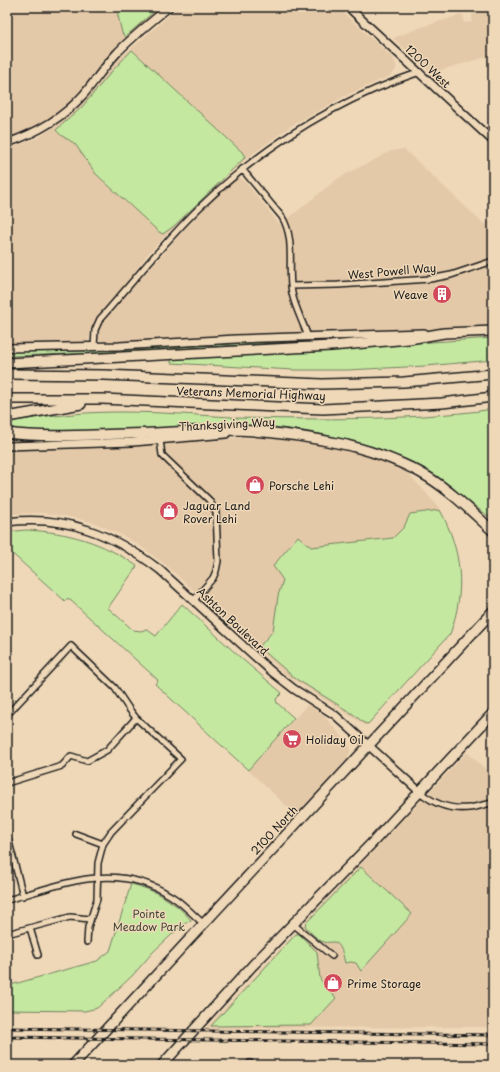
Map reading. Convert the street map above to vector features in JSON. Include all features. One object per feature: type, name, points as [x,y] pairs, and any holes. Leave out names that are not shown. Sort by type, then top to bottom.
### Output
[{"type":"highway","points":[[7,363],[332,346],[409,339],[444,333],[493,331]]},
{"type":"highway","name":"Veterans Memorial Highway","points":[[7,374],[104,375],[322,384],[404,382],[493,374]]},
{"type":"highway","name":"Veterans Memorial Highway","points":[[7,399],[102,400],[323,409],[442,403],[493,397]]},
{"type":"highway","points":[[7,417],[102,400]]},
{"type":"highway","points":[[7,433],[44,436],[221,430],[270,433]]},
{"type":"highway","name":"Thanksgiving Way","points":[[270,433],[332,442],[365,450],[411,467],[455,497],[493,531]]},
{"type":"highway","points":[[476,516],[493,525]]},
{"type":"highway","name":"2100 North","points":[[73,1065],[493,611]]},
{"type":"highway","points":[[162,1065],[253,965],[420,792],[493,713]]},
{"type":"main road","points":[[7,143],[44,127],[69,109],[84,94],[120,51],[169,7]]},
{"type":"main road","name":"1200 West","points":[[348,7],[493,141]]},
{"type":"main road","points":[[7,348],[94,347],[308,337],[444,333]]},
{"type":"main road","name":"Thanksgiving Way","points":[[7,446],[160,440],[220,434],[270,433]]},
{"type":"main road","name":"Ashton Boulevard","points":[[7,522],[30,520],[50,521],[74,525],[99,533],[117,541],[145,558],[194,600],[279,678],[332,713],[420,792]]},
{"type":"street","points":[[94,347],[95,330],[100,320],[159,250],[185,222],[242,169],[288,135],[323,114],[369,92],[420,72]]},
{"type":"street","points":[[242,169],[286,225],[289,238],[291,286],[294,300],[308,337]]},
{"type":"street","name":"West Powell Way","points":[[291,286],[338,285],[430,279],[493,261]]},
{"type":"street","points":[[160,440],[162,454],[209,500],[216,512],[218,561],[216,571],[210,581],[194,600]]},
{"type":"street","points":[[7,715],[71,646],[115,688],[136,718],[180,759],[111,832],[103,844],[98,863],[97,899],[88,927],[87,942]]},
{"type":"street","points":[[7,783],[62,766],[71,756],[87,761],[107,750],[136,718]]},
{"type":"street","points":[[420,792],[439,804],[450,808],[469,808],[493,803]]},
{"type":"street","points":[[7,834],[23,896]]},
{"type":"street","points":[[76,834],[103,844]]},
{"type":"street","points":[[7,900],[85,878],[115,876],[154,886],[172,896],[204,924]]},
{"type":"street","points":[[7,934],[70,918],[90,919]]},
{"type":"street","points":[[293,924],[332,956]]},
{"type":"street","points":[[30,928],[38,955]]},
{"type":"shaded area","points":[[7,7],[163,7],[118,46],[87,84],[68,104],[53,116],[32,129],[7,139]]},
{"type":"shaded area","points":[[179,7],[337,7],[393,58],[396,68],[390,76],[349,94],[291,126],[247,158],[204,195],[147,255],[126,284],[95,321],[91,328],[87,342],[53,345],[7,343],[7,150],[39,137],[65,119],[84,102],[120,58]]},
{"type":"shaded area","points":[[493,9],[493,55],[431,73],[393,38],[463,14],[464,23],[472,22],[472,14]]},
{"type":"shaded area","points":[[404,149],[484,224],[493,220],[493,328],[314,331],[150,341],[103,341],[98,339],[97,335],[99,327],[125,295],[163,254],[192,219],[223,189],[236,179],[239,178],[244,180],[280,225],[337,179],[391,151]]},
{"type":"shaded area","points":[[233,438],[262,438],[312,443],[351,451],[404,469],[437,505],[450,530],[458,559],[460,587],[457,610],[450,634],[366,726],[286,675],[168,567],[140,546],[125,537],[95,523],[75,518],[43,513],[7,514],[7,450],[121,446]]},
{"type":"shaded area","points":[[308,704],[322,714],[349,744],[351,750],[347,759],[296,815],[248,770]]},
{"type":"shaded area","points":[[467,752],[493,776],[493,1027],[206,1028]]},
{"type":"green space","points":[[116,7],[159,7],[125,37],[122,33]]},
{"type":"green space","points":[[132,50],[242,152],[245,157],[174,226],[163,234],[96,174],[75,144],[56,130],[82,107]]},
{"type":"green space","points":[[493,338],[493,360],[425,366],[347,370],[293,370],[171,363],[171,359]]},
{"type":"green space","points":[[322,340],[132,352],[7,356],[7,351],[46,352],[125,350]]},
{"type":"green space","points":[[493,409],[493,519],[441,479],[417,464],[377,449],[335,437],[314,433],[250,425],[181,426],[155,430],[45,433],[7,430],[7,422],[55,415],[100,412],[166,413],[232,418],[328,419],[423,416]]},
{"type":"green space","points":[[440,510],[453,540],[459,571],[460,586],[458,602],[450,634],[368,724],[364,723],[353,714],[296,679],[259,647],[273,631],[278,596],[283,580],[273,566],[298,536],[311,547],[393,538],[404,527],[410,514]]},
{"type":"green space","points":[[26,530],[57,533],[84,540],[111,551],[137,566],[108,608],[133,630],[141,631],[146,629],[156,636],[182,604],[282,693],[276,699],[277,703],[294,718],[248,770],[155,684],[158,680],[68,598],[65,601],[7,549],[7,532]]},
{"type":"green space","points":[[361,867],[412,914],[361,971],[356,963],[345,963],[342,951],[337,943],[319,940],[305,926],[306,923]]},
{"type":"green space","name":"Pointe Meadow Park","points":[[131,884],[148,889],[164,897],[178,907],[191,920],[181,926],[153,952],[132,976],[97,1008],[85,1011],[7,1010],[7,986],[97,961],[110,951]]},
{"type":"green space","points":[[296,934],[299,934],[317,952],[320,979],[336,998],[311,1025],[211,1026]]},
{"type":"railway","points":[[7,1028],[493,1035]]},
{"type":"railway","points":[[7,1037],[493,1044]]},
{"type":"place","name":"Weave","points":[[442,294]]},
{"type":"place","name":"Porsche Lehi","points":[[255,485]]},
{"type":"place","name":"Jaguar Land Rover Lehi","points":[[169,511]]},
{"type":"place","name":"Holiday Oil","points":[[292,739]]},
{"type":"place","name":"Prime Storage","points":[[333,983]]}]
